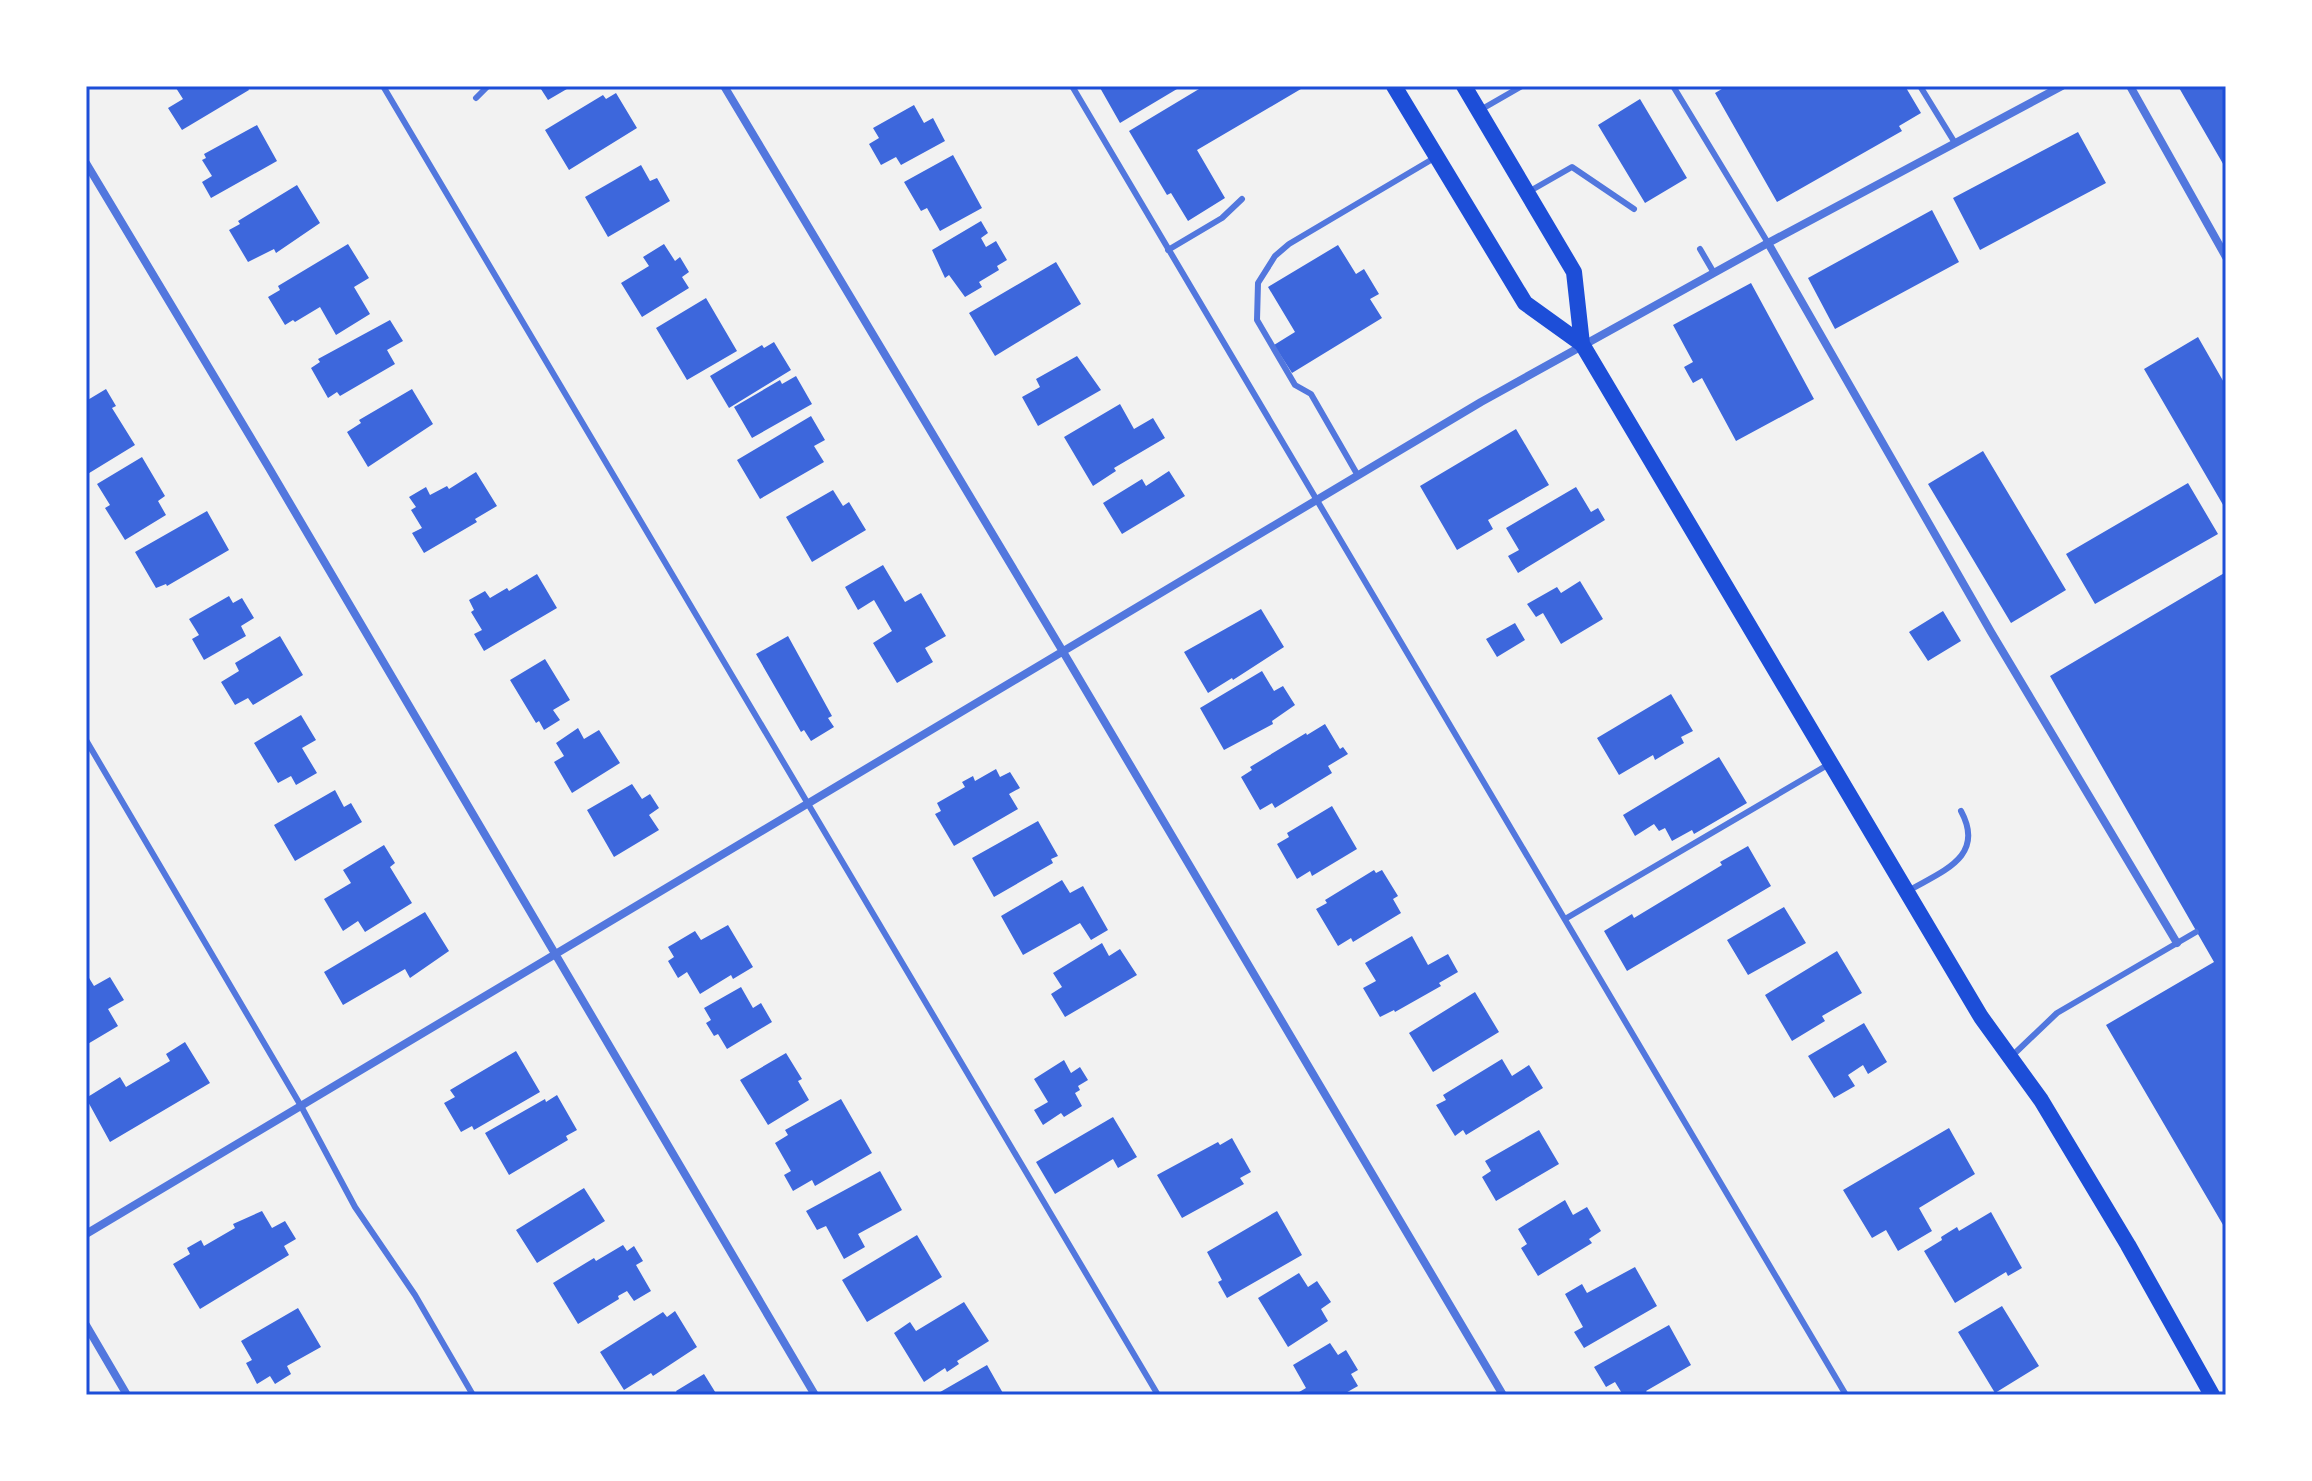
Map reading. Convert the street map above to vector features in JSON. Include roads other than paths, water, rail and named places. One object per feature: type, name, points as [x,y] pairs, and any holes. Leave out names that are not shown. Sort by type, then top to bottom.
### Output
[{"type":"main road","points":[[1394,86],[1525,303],[1582,344],[1981,1017],[2048,1111],[2128,1245],[2205,1392]]},
{"type":"main road","points":[[1464,86],[1574,272],[1582,344]]},
{"type":"street","points":[[724,86],[1503,1395]]},
{"type":"street","points":[[86,1234],[1357,474],[1582,344],[2062,86]]},
{"type":"street","points":[[2130,86],[2226,257]]},
{"type":"street","points":[[86,163],[277,481],[815,1395]]},
{"type":"street","points":[[1768,243],[1991,632],[2177,943]]},
{"type":"street","points":[[86,1325],[127,1395]]},
{"type":"lane","points":[[383,86],[1158,1395]]},
{"type":"lane","points":[[476,98],[488,86]]},
{"type":"lane","points":[[1072,86],[1846,1395]]},
{"type":"lane","points":[[1479,111],[1522,86]]},
{"type":"lane","points":[[1673,86],[1768,243]]},
{"type":"lane","points":[[1920,86],[1955,143]]},
{"type":"lane","points":[[1357,474],[1311,394],[1295,385],[1257,320],[1258,283],[1275,256],[1289,244],[1437,157]]},
{"type":"lane","points":[[1527,192],[1572,167],[1634,209]]},
{"type":"lane","points":[[1168,250],[1222,218],[1242,199]]},
{"type":"lane","points":[[1700,249],[1714,273]]},
{"type":"lane","points":[[86,740],[301,1106],[355,1207],[415,1295],[473,1395]]},
{"type":"lane","points":[[1565,919],[1832,763]]},
{"type":"lane","points":[[1908,891],[1949,866],[1968,848],[1969,825],[1961,811]]},
{"type":"lane","points":[[2010,1058],[2057,1013],[2196,932]]}]
